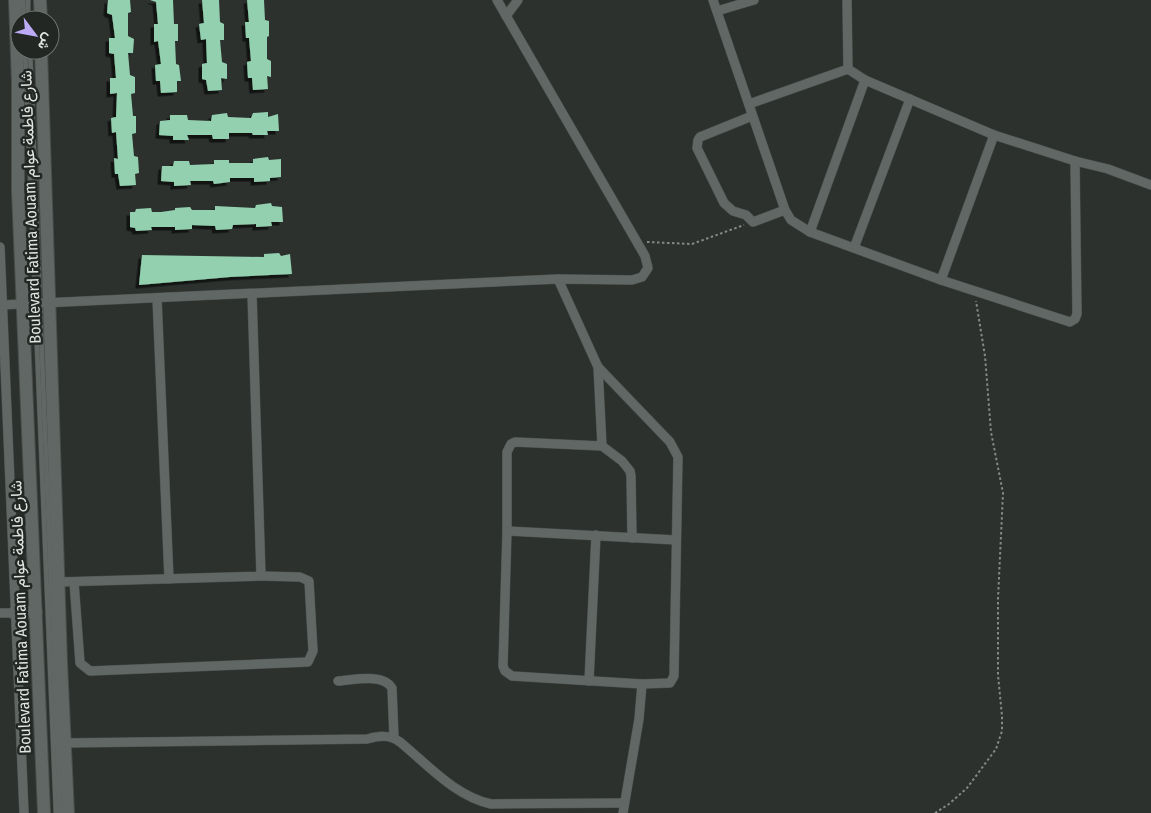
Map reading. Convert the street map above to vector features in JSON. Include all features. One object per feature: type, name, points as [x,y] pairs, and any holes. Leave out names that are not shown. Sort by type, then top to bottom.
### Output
[{"type":"main road","name":"Boulevard Fatima Aouam شارع فاطمة عوام","points":[[15,0],[18,83],[18,192],[37,304],[59,582],[68,813]]},
{"type":"main road","name":"Boulevard Fatima Aouam شارع فاطمة عوام","points":[[42,60],[37,304],[36,612],[44,813]]},
{"type":"main road","points":[[14,612],[36,612]]},
{"type":"street","points":[[1,305],[558,279],[632,280],[642,277],[648,265],[645,256],[497,0]]},
{"type":"street","points":[[506,16],[518,0]]},
{"type":"street","points":[[713,0],[785,210],[790,220],[810,232],[941,280],[1068,323],[1075,319],[1077,314],[1075,161]]},
{"type":"street","points":[[717,11],[754,0]]},
{"type":"street","points":[[846,0],[848,69]]},
{"type":"street","points":[[749,104],[848,69]]},
{"type":"street","points":[[848,69],[865,80],[994,135],[1075,161],[1108,169],[1151,185]]},
{"type":"street","points":[[810,232],[865,80]]},
{"type":"street","points":[[854,248],[910,100]]},
{"type":"street","points":[[752,116],[700,137],[698,148],[724,203],[733,211],[746,215],[753,222],[785,210]]},
{"type":"street","points":[[941,280],[994,135]]},
{"type":"street","points":[[0,247],[24,813]]},
{"type":"street","points":[[558,279],[598,366],[675,450],[678,457],[674,676],[670,682],[642,684],[512,676],[505,672],[503,666],[507,452],[511,444],[515,442],[602,446],[622,461],[630,471],[632,538]]},
{"type":"street","points":[[252,294],[261,576]]},
{"type":"street","points":[[157,298],[169,579]]},
{"type":"street","points":[[598,366],[602,446]]},
{"type":"street","points":[[507,531],[676,540]]},
{"type":"street","points":[[589,681],[596,536]]},
{"type":"street","points":[[59,582],[261,576],[300,577],[309,581],[313,651],[308,662],[90,672],[80,664],[74,582]]},
{"type":"street","points":[[0,613],[14,612]]},
{"type":"street","points":[[338,681],[378,679],[388,683],[392,688],[394,738]]},
{"type":"street","points":[[623,813],[639,719],[642,684]]},
{"type":"street","points":[[65,743],[367,739],[381,735],[394,738],[460,791],[478,801],[491,804],[624,803]]},
{"type":"lane","points":[[25,60],[58,813]]},
{"type":"lane","points":[[30,60],[37,304]]},
{"type":"path","points":[[637,242],[692,244],[753,222]]},
{"type":"path","points":[[935,813],[949,804],[967,788],[996,749],[1002,731],[998,676],[998,599],[1003,493],[991,432],[985,356],[974,291]]},
{"type":"building","points":[[108,0],[130,0],[131,12],[128,13],[128,36],[134,39],[133,53],[128,53],[130,75],[135,77],[135,93],[131,94],[133,116],[136,116],[136,133],[132,134],[134,156],[138,157],[139,173],[135,174],[136,185],[120,186],[118,174],[115,174],[114,158],[118,159],[116,132],[112,133],[111,118],[116,117],[117,93],[110,94],[110,78],[116,78],[114,54],[109,53],[109,38],[115,38],[112,15],[107,13]]},
{"type":"building","points":[[150,0],[173,0],[174,24],[178,24],[178,41],[175,41],[176,64],[179,65],[181,81],[177,81],[177,92],[161,93],[160,81],[156,81],[155,65],[161,64],[158,41],[154,42],[154,24],[158,24],[156,2]]},
{"type":"building","points":[[202,0],[219,0],[220,22],[224,24],[224,40],[220,40],[222,62],[227,64],[227,79],[221,78],[222,90],[208,91],[206,80],[202,79],[202,64],[207,63],[206,39],[201,40],[199,24],[204,23]]},
{"type":"building","points":[[247,0],[264,0],[265,20],[269,21],[267,59],[271,61],[271,77],[267,76],[268,89],[253,90],[252,78],[248,78],[247,62],[251,61],[249,38],[246,38],[245,22],[249,22]]},
{"type":"building","points":[[268,112],[268,117],[278,114],[279,131],[267,131],[268,135],[229,133],[229,139],[213,139],[212,135],[187,135],[189,140],[173,140],[173,136],[159,135],[160,121],[170,120],[170,115],[187,115],[188,120],[211,121],[212,115],[227,113],[228,117],[251,118],[253,113]]},
{"type":"building","points":[[268,157],[269,160],[281,159],[281,177],[270,178],[270,181],[254,182],[254,178],[230,178],[230,182],[214,184],[213,181],[190,181],[191,185],[174,186],[174,182],[161,181],[162,166],[173,166],[174,161],[189,161],[190,165],[214,164],[214,160],[229,160],[229,163],[253,163],[253,159]]},
{"type":"building","points":[[271,203],[272,206],[282,207],[283,222],[271,222],[272,226],[256,227],[256,224],[233,225],[232,229],[216,230],[215,226],[192,225],[192,229],[175,230],[175,227],[151,227],[152,230],[136,231],[135,228],[130,227],[130,212],[135,212],[136,209],[151,208],[152,212],[190,207],[192,210],[215,210],[215,206],[255,208],[256,205]]},
{"type":"building","points":[[279,253],[281,256],[290,254],[292,274],[139,285],[142,255],[264,257],[264,254]]}]
